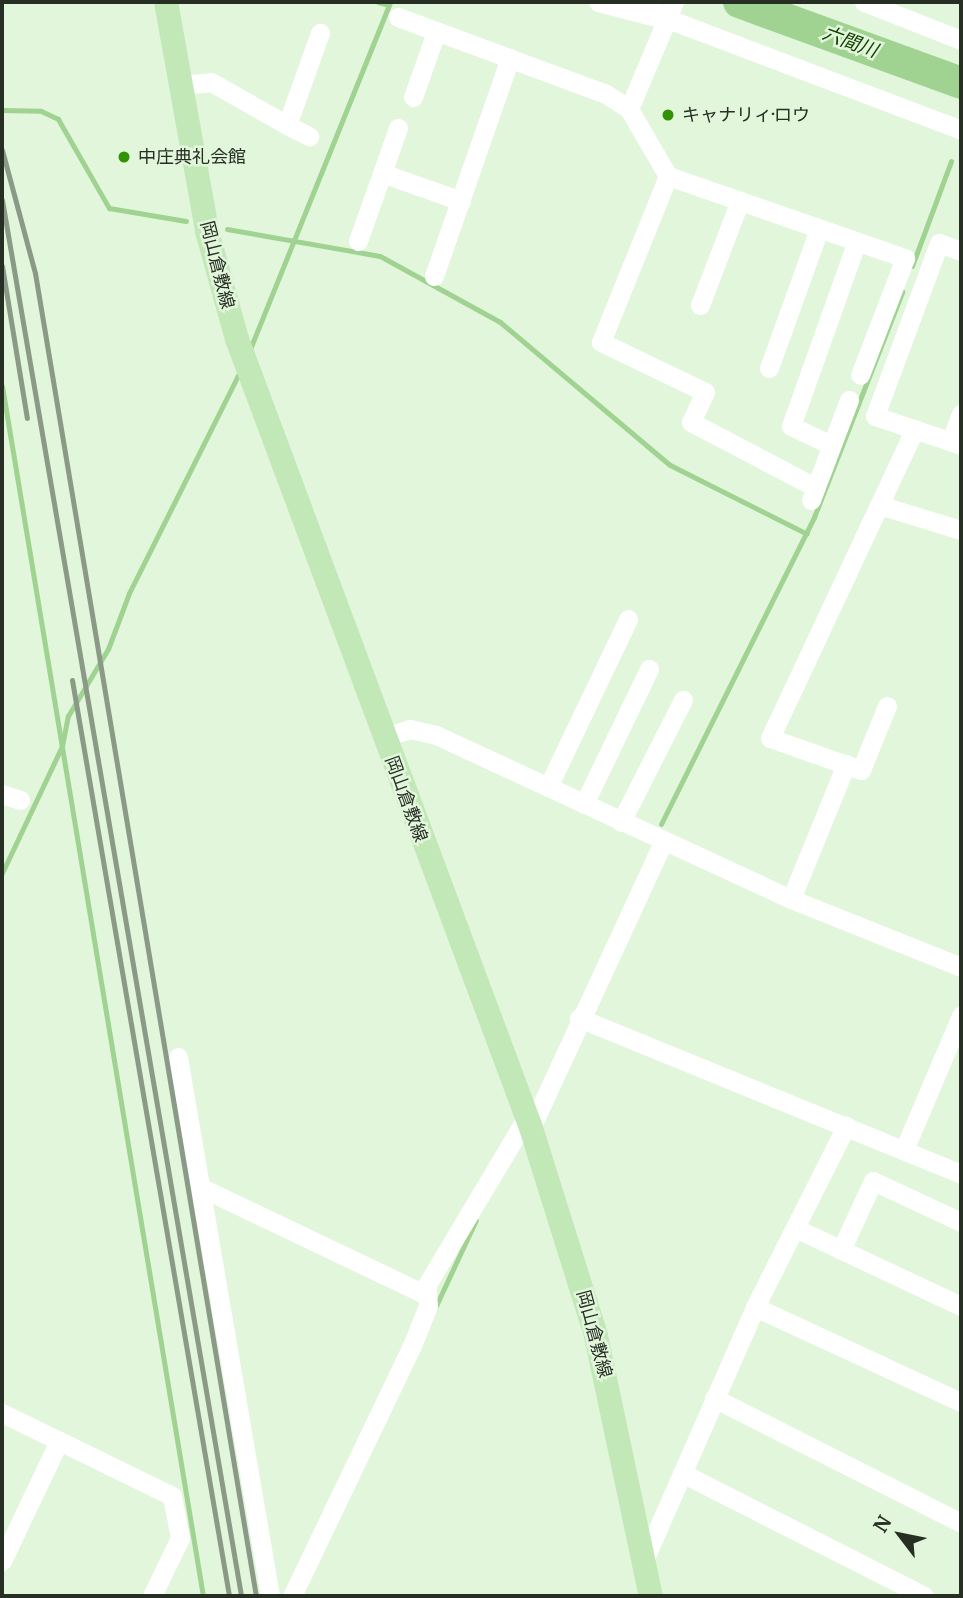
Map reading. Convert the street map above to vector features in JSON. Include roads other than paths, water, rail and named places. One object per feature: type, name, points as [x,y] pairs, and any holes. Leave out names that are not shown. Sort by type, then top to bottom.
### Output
[{"type":"main road","name":"岡山倉敷線","points":[[166,2],[207,231],[237,339],[529,1123],[596,1336],[651,1596]]},
{"type":"street","points":[[582,2],[619,12],[671,11]]},
{"type":"street","points":[[598,2],[619,12]]},
{"type":"street","points":[[640,2],[671,11],[961,130]]},
{"type":"street","points":[[864,2],[961,40]]},
{"type":"street","points":[[629,109],[671,11]]},
{"type":"street","points":[[398,17],[510,58],[629,109],[668,176],[905,258],[860,375]]},
{"type":"street","points":[[413,97],[436,32]]},
{"type":"street","points":[[287,125],[320,33]]},
{"type":"street","points":[[435,276],[510,58]]},
{"type":"street","points":[[179,85],[211,82],[309,136]]},
{"type":"street","points":[[358,241],[398,128]]},
{"type":"street","points":[[382,173],[460,201]]},
{"type":"street","points":[[668,176],[601,342],[705,392],[691,422],[813,494],[849,400]]},
{"type":"street","points":[[700,305],[740,200]]},
{"type":"street","points":[[769,368],[819,229]]},
{"type":"street","points":[[831,445],[790,426],[857,241]]},
{"type":"street","points":[[961,251],[939,243],[875,416],[956,443],[961,414]]},
{"type":"street","points":[[887,706],[861,770],[770,738],[915,429]]},
{"type":"street","points":[[879,505],[961,530]]},
{"type":"street","points":[[548,787],[628,619]]},
{"type":"street","points":[[584,804],[649,669]]},
{"type":"street","points":[[621,822],[683,700]]},
{"type":"street","points":[[384,737],[410,729],[436,736],[790,899],[961,967]]},
{"type":"street","points":[[790,899],[846,764]]},
{"type":"street","points":[[292,1596],[406,1360],[428,1306],[428,1290],[490,1170],[529,1123],[663,842]]},
{"type":"street","points":[[904,1150],[961,1016]]},
{"type":"street","points":[[579,1018],[961,1174]]},
{"type":"street","points":[[178,1057],[270,1596]]},
{"type":"street","points":[[645,1558],[755,1307],[846,1126]]},
{"type":"street","points":[[841,1250],[873,1181],[961,1222]]},
{"type":"street","points":[[202,1188],[422,1293],[428,1290]]},
{"type":"street","points":[[795,1228],[961,1306]]},
{"type":"street","points":[[755,1307],[961,1402]]},
{"type":"street","points":[[714,1398],[961,1523]]},
{"type":"street","points":[[2,1413],[172,1496],[180,1538],[152,1596]]},
{"type":"street","points":[[2,1561],[59,1441]]},
{"type":"street","points":[[682,1473],[924,1596]]},
{"type":"waterway","points":[[378,2],[389,5]]},
{"type":"waterway","points":[[250,349],[390,2]]},
{"type":"waterway","name":"六間川","points":[[739,2],[961,83]]},
{"type":"waterway","points":[[2,110],[41,111],[58,119],[109,208],[186,221]]},
{"type":"waterway","points":[[912,266],[951,161]]},
{"type":"waterway","points":[[227,229],[380,256],[500,322],[670,465],[807,534]]},
{"type":"waterway","points":[[661,824],[814,517],[902,292]]},
{"type":"waterway","points":[[2,873],[62,746],[68,716],[108,649],[129,593],[240,371]]},
{"type":"waterway","points":[[2,386],[203,1596]]},
{"type":"waterway","points":[[434,1310],[476,1220]]},
{"type":"railway","points":[[2,150],[35,273],[256,1596]]},
{"type":"railway","points":[[2,200],[241,1596]]},
{"type":"railway","points":[[2,266],[27,418]]},
{"type":"railway","points":[[72,680],[229,1596]]},
{"type":"place","name":"キャナリィ·ロウ","points":[[668,115]]},
{"type":"place","name":"中庄典礼会館","points":[[124,157]]}]
